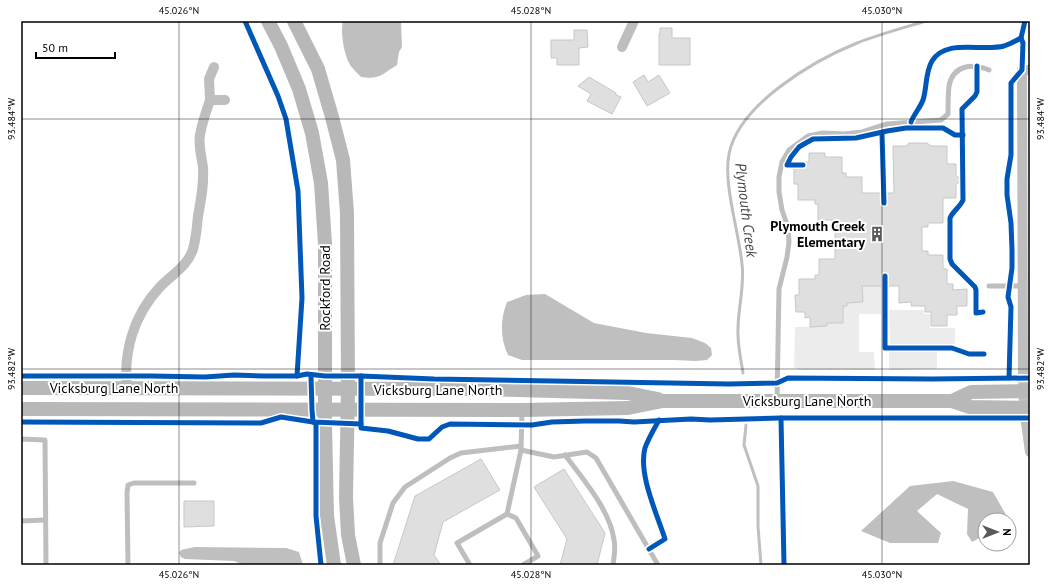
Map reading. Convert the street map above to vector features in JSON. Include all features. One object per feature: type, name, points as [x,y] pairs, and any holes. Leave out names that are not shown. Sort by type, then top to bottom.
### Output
[{"type":"main road","name":"Rockford Road","points":[[268,21],[282,46],[298,89],[312,133],[321,183],[325,244],[325,410],[327,516],[334,565]]},
{"type":"main road","name":"Rockford Road","points":[[294,21],[318,69],[343,160],[347,213],[348,410],[346,497],[348,535],[354,565]]},
{"type":"main road","name":"Vicksburg Lane North","points":[[21,388],[348,388],[628,393],[663,401]]},
{"type":"main road","name":"Vicksburg Lane North","points":[[952,401],[971,392],[1027,391]]},
{"type":"main road","name":"Vicksburg Lane North","points":[[21,409],[522,410],[628,408],[663,401],[952,401],[970,407],[1027,408]]},
{"type":"street","points":[[622,47],[634,21]]},
{"type":"street","points":[[127,388],[127,356],[134,327],[145,306],[159,288],[186,263],[192,250],[203,190],[200,137],[210,100],[209,79],[214,67]]},
{"type":"street","points":[[1026,70],[1023,286],[1030,452]]},
{"type":"street","points":[[210,100],[225,100]]},
{"type":"lane","points":[[777,402],[780,288],[789,242],[788,227],[782,210],[779,192],[779,177],[782,162],[789,150],[808,136],[823,133],[844,134],[862,132],[888,124],[941,120],[948,114],[949,85],[953,75],[960,69],[969,66],[981,67],[989,70]]},
{"type":"lane","points":[[989,286],[1023,286]]},
{"type":"lane","points":[[470,565],[457,543],[507,514],[521,448],[522,410]]},
{"type":"lane","points":[[21,439],[45,440],[45,520],[47,528],[46,565]]},
{"type":"lane","points":[[380,565],[380,543],[393,503],[405,487],[461,453],[521,448],[554,457],[587,452],[596,458],[658,565]]},
{"type":"lane","points":[[565,455],[592,492],[609,523],[615,541],[613,565]]},
{"type":"lane","points":[[128,565],[128,486],[134,483],[194,483]]},
{"type":"lane","points":[[507,514],[516,518],[538,556],[523,565]]},
{"type":"lane","points":[[21,521],[45,520]]},
{"type":"shaded area","points":[[343,21],[401,21],[402,47],[399,52],[397,65],[377,77],[361,77],[350,65],[346,55],[342,37]]},
{"type":"shaded area","points":[[862,286],[883,286],[884,314],[859,314],[859,352],[874,352],[875,370],[800,370],[794,367],[795,327],[827,326],[827,323],[843,323],[843,306],[847,306],[847,303],[863,302]]},
{"type":"shaded area","points":[[545,294],[594,323],[646,333],[692,338],[705,343],[711,348],[712,355],[707,360],[696,361],[522,360],[508,355],[502,336],[503,315],[507,302],[526,295]]},
{"type":"shaded area","points":[[889,310],[924,310],[924,314],[930,314],[930,328],[955,328],[955,344],[890,344]]},
{"type":"shaded area","points":[[889,352],[937,352],[937,369],[889,370]]},
{"type":"shaded area","points":[[953,481],[993,492],[1004,512],[977,512],[977,539],[972,542],[967,534],[968,509],[937,494],[917,511],[941,533],[938,543],[890,543],[861,531],[910,486]]},
{"type":"shaded area","points":[[195,547],[286,548],[299,552],[303,565],[244,565],[234,561],[185,559],[181,557],[179,553],[181,550]]},
{"type":"building","points":[[660,28],[672,28],[672,38],[690,38],[690,65],[659,65]]},
{"type":"building","points":[[574,30],[587,30],[588,47],[579,48],[579,65],[557,65],[557,58],[551,58],[551,40],[574,40]]},
{"type":"building","points":[[644,75],[648,82],[659,75],[670,93],[647,106],[633,82]]},
{"type":"building","points":[[589,77],[621,97],[612,114],[587,101],[591,94],[578,86]]},
{"type":"building","name":"Plymouth Creek Elementary","points":[[909,143],[927,143],[931,146],[947,146],[947,164],[956,164],[956,175],[961,180],[956,185],[956,198],[943,198],[943,223],[928,223],[928,227],[922,227],[922,251],[928,251],[928,255],[943,255],[943,269],[947,269],[947,284],[953,284],[953,290],[967,289],[967,306],[957,306],[957,315],[947,315],[947,326],[931,326],[931,312],[925,312],[925,306],[911,306],[911,302],[899,303],[899,286],[862,286],[863,302],[847,303],[847,306],[843,306],[843,323],[827,323],[827,326],[810,327],[810,317],[805,318],[805,312],[796,312],[795,295],[799,295],[799,279],[815,279],[815,275],[819,275],[819,259],[835,259],[835,220],[818,220],[818,204],[815,204],[815,200],[798,200],[798,184],[794,184],[794,168],[803,168],[803,162],[809,162],[809,153],[825,153],[825,157],[842,157],[842,173],[846,173],[846,177],[862,177],[862,193],[894,193],[893,146],[906,146]]},
{"type":"building","points":[[481,459],[500,490],[443,522],[434,555],[441,565],[393,565],[415,496]]},
{"type":"building","points":[[564,469],[605,533],[597,565],[560,565],[567,539],[534,487]]},
{"type":"building","points":[[184,501],[214,501],[214,526],[184,527]]},
{"type":"waterway","name":"Plymouth Creek","points":[[743,373],[738,334],[743,273],[728,179],[729,154],[736,136],[747,118],[762,102],[780,86],[800,73],[820,61],[857,43],[926,21]]},
{"type":"waterway","name":"Plymouth Creek","points":[[746,425],[744,445],[758,486],[758,526],[761,565]]},
{"type":"cycle path","points":[[245,21],[278,96],[286,119],[298,191],[302,298],[297,376]]},
{"type":"cycle path","points":[[911,122],[923,100],[927,75],[932,61],[938,54],[955,48],[985,48],[1004,46],[1021,38],[1025,21]]},
{"type":"cycle path","points":[[1009,378],[1011,307],[1008,297],[1012,268],[1012,250],[1007,179],[1011,155],[1011,83],[1022,70],[1023,43],[1021,38]]},
{"type":"cycle path","points":[[977,66],[977,92],[962,109],[963,200],[950,218],[950,259],[952,264],[975,287],[976,313],[983,312]]},
{"type":"cycle path","points":[[803,165],[787,165],[799,147],[813,139],[856,138],[906,128],[943,128],[955,135],[963,135]]},
{"type":"cycle path","points":[[882,133],[884,203]]},
{"type":"cycle path","points":[[885,276],[885,348],[952,348],[969,354],[984,354]]},
{"type":"cycle path","points":[[21,376],[205,377],[234,375],[297,376],[307,374],[325,376],[361,376]]},
{"type":"cycle path","points":[[311,376],[313,422],[361,424]]},
{"type":"cycle path","points":[[1030,378],[788,378],[777,383],[729,384],[434,379],[361,376],[361,428],[388,431],[418,439],[429,439],[442,427],[450,424],[532,425],[552,422],[585,421],[634,422],[691,419],[710,420],[781,418],[1030,418]]},
{"type":"cycle path","points":[[21,422],[261,423],[281,417],[313,422],[316,424],[316,516],[321,565]]},
{"type":"cycle path","points":[[781,418],[784,565]]},
{"type":"cycle path","points":[[649,549],[665,539],[649,494],[644,470],[645,448],[659,420]]},
{"type":"place","name":"Plymouth Creek Elementary","points":[[877,234]]}]
